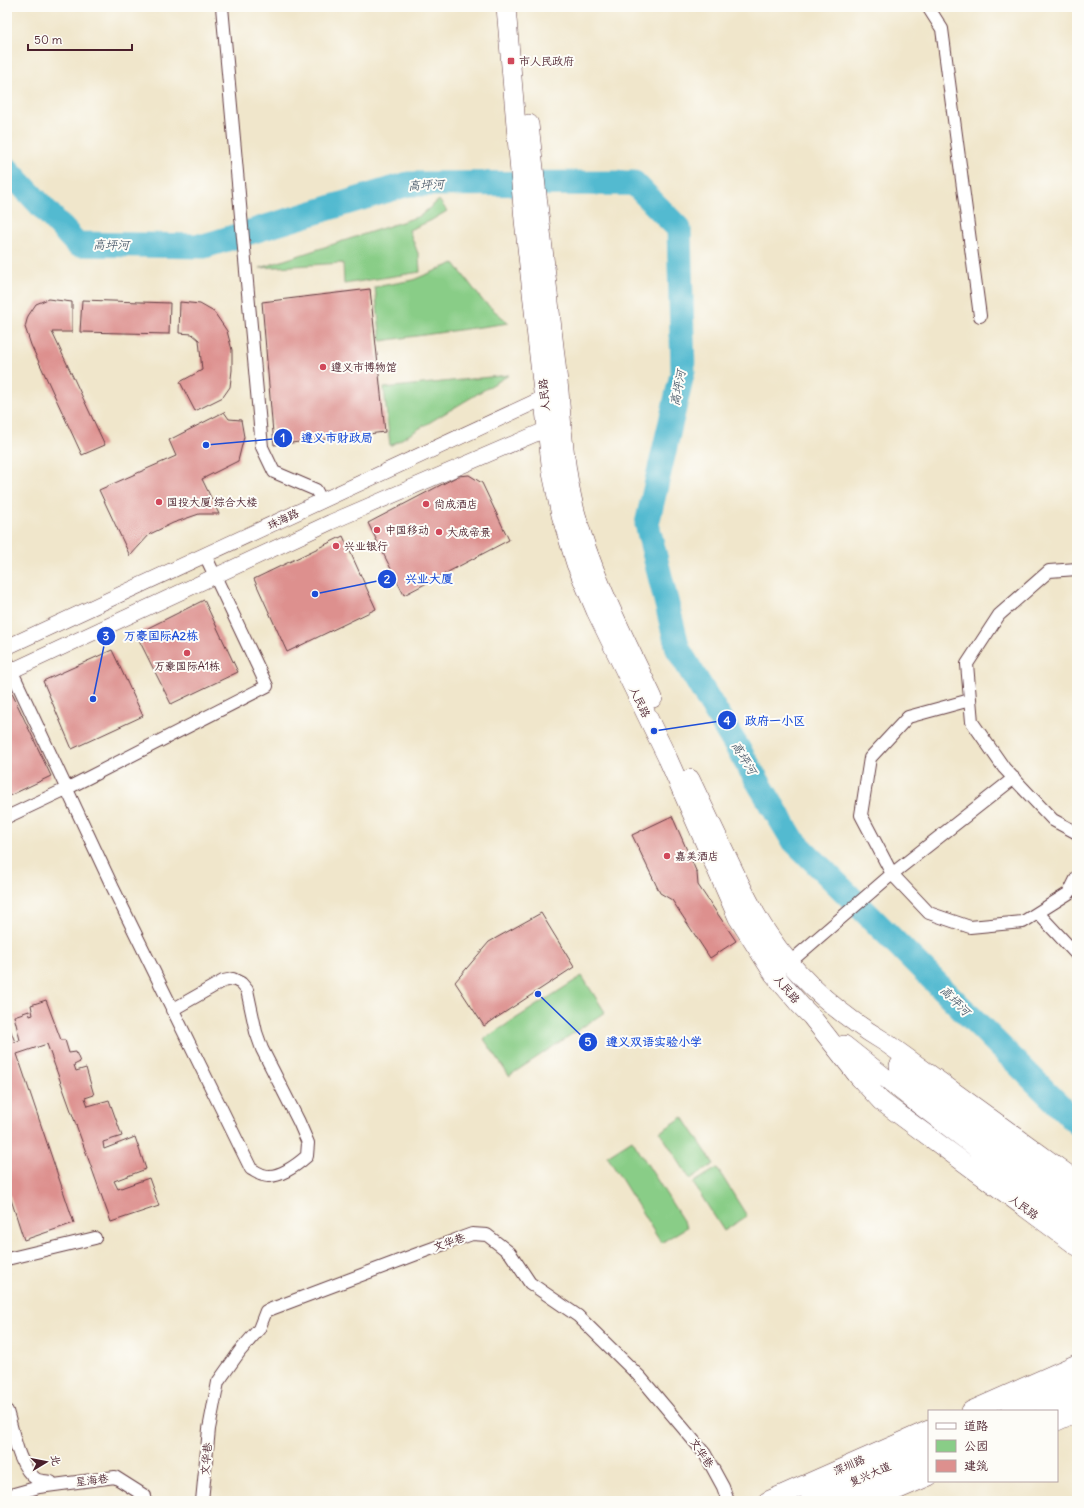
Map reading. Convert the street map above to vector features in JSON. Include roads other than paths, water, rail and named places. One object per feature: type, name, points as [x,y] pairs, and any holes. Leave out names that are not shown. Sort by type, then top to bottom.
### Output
[{"type":"highway","points":[[1013,1410],[1077,1381]]},
{"type":"highway","points":[[1048,1410],[1077,1397]]},
{"type":"highway","name":"复兴大道","points":[[810,1501],[928,1448]]},
{"type":"highway","name":"复兴大道","points":[[847,1501],[928,1464]]},
{"type":"main road","name":"人民路","points":[[506,7],[524,140],[551,395],[554,429],[552,472],[561,515],[576,564],[596,611],[668,759],[738,918],[773,973],[811,1016],[858,1076],[881,1101],[1077,1246]]},
{"type":"main road","name":"人民路","points":[[516,7],[524,140]]},
{"type":"main road","name":"人民路","points":[[554,429],[567,470],[575,511],[590,559],[609,604],[751,907],[768,935],[789,963],[820,993],[860,1027],[885,1042],[1077,1181]]},
{"type":"main road","points":[[820,993],[938,1100],[1077,1203]]},
{"type":"main road","points":[[811,1016],[916,1103],[1077,1224]]},
{"type":"main road","points":[[973,1410],[1077,1364]]},
{"type":"main road","points":[[1058,1420],[1077,1412]]},
{"type":"main road","name":"深圳路","points":[[768,1501],[928,1430]]},
{"type":"main road","points":[[871,1501],[928,1476]]},
{"type":"street","points":[[222,7],[262,447],[274,472],[316,490],[322,501]]},
{"type":"street","points":[[928,7],[942,29],[980,316]]},
{"type":"street","name":"珠海路","points":[[7,647],[551,395]]},
{"type":"street","points":[[172,1010],[223,981],[233,979],[241,983],[247,990],[256,1032],[262,1049],[308,1143],[307,1156],[299,1164],[282,1174],[265,1176],[252,1169],[172,1010],[8,668],[215,576],[331,522],[554,429]]},
{"type":"street","points":[[7,816],[66,789],[267,686],[205,555]]},
{"type":"street","points":[[1077,569],[1049,571],[999,614],[967,664],[972,722],[1004,768],[1053,820],[1077,833]]},
{"type":"street","points":[[970,700],[908,716],[870,758],[861,815],[892,874],[929,913],[970,927],[1023,922],[1069,893],[1077,877]]},
{"type":"street","points":[[773,973],[789,963],[892,874],[1014,778]]},
{"type":"street","points":[[1038,912],[1077,955]]},
{"type":"street","name":"文华巷","points":[[202,1501],[209,1429],[218,1382],[240,1351],[259,1329],[266,1311],[472,1234],[487,1235],[510,1253],[530,1283],[578,1316],[640,1378],[705,1454],[723,1488],[728,1501]]},
{"type":"street","points":[[7,1259],[95,1238]]},
{"type":"street","points":[[7,1411],[20,1457],[26,1469],[36,1480],[60,1484]]},
{"type":"street","name":"星海巷","points":[[7,1496],[39,1487],[115,1478],[145,1496],[145,1501]]},
{"type":"waterway","name":"高坪河","points":[[7,169],[77,244],[204,246],[408,184],[634,183],[679,229],[683,370],[647,524],[678,649],[793,840],[1077,1123]]},
{"type":"place","name":"市人民政府","points":[[511,61]]},
{"type":"place","name":"遵义市博物馆","points":[[323,367]]},
{"type":"place","name":"遵义市财政局","points":[[206,445]]},
{"type":"place","name":"国投大厦 综合大楼","points":[[159,502]]},
{"type":"place","name":"尚成酒店","points":[[426,504]]},
{"type":"place","name":"中国移动","points":[[377,530]]},
{"type":"place","name":"大成帝景","points":[[439,532]]},
{"type":"place","name":"兴业银行","points":[[336,546]]},
{"type":"place","name":"兴业大厦","points":[[315,594]]},
{"type":"place","name":"万豪国际A1栋","points":[[187,653]]},
{"type":"place","name":"万豪国际A2栋","points":[[93,699]]},
{"type":"place","name":"政府一小区","points":[[654,731]]},
{"type":"place","name":"嘉美酒店","points":[[667,856]]},
{"type":"place","name":"遵义双语实验小学","points":[[538,994]]}]
